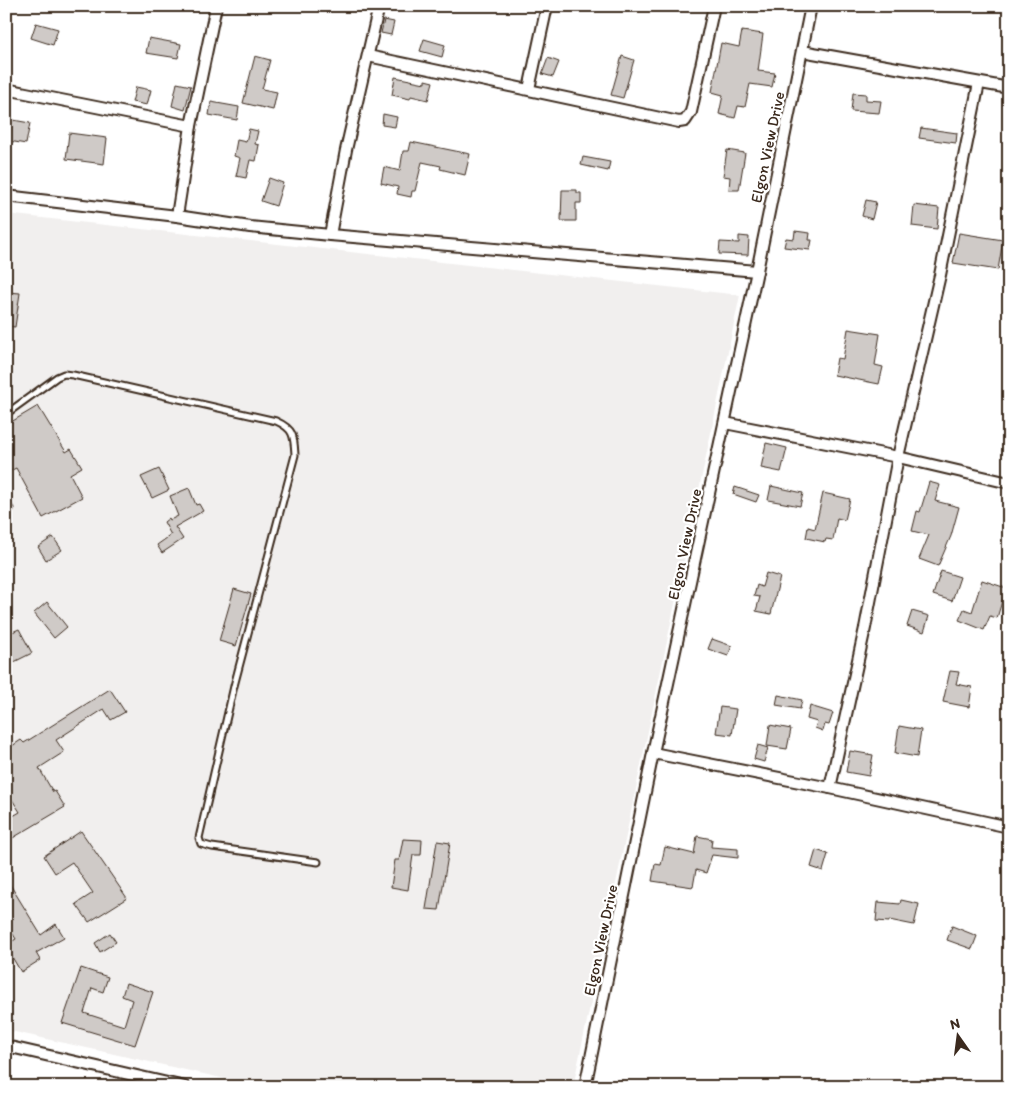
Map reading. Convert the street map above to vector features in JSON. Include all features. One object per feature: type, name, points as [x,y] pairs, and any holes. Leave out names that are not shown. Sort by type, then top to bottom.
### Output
[{"type":"street","points":[[178,216],[191,126],[216,6]]},
{"type":"street","points":[[330,235],[346,150],[379,6]]},
{"type":"street","points":[[529,90],[547,6]]},
{"type":"street","points":[[368,56],[671,121],[685,121],[691,112],[714,6]]},
{"type":"street","name":"Elgon View Drive","points":[[584,1087],[757,271],[811,6]]},
{"type":"street","points":[[802,51],[1009,88]]},
{"type":"street","points":[[830,788],[865,628],[898,457],[940,275],[979,83]]},
{"type":"street","points":[[6,89],[191,126]]},
{"type":"street","points":[[6,196],[178,216],[250,227],[330,235],[748,272],[757,271]]},
{"type":"street","points":[[725,422],[898,457],[1009,483]]},
{"type":"street","points":[[654,753],[830,788],[1009,827]]},
{"type":"street","points":[[6,1046],[185,1087]]},
{"type":"lane","points":[[6,414],[57,377],[64,374],[73,374],[276,421],[291,430],[294,440],[294,455],[232,696],[199,838],[202,844],[212,847],[318,862]]},
{"type":"lane","points":[[6,503],[10,509]]},
{"type":"shaded area","points":[[6,214],[740,295],[573,1087],[262,1087],[6,1030]]},
{"type":"building","points":[[384,20],[394,22],[391,35],[381,33]]},
{"type":"building","points":[[36,23],[58,29],[53,45],[31,38]]},
{"type":"building","points":[[742,31],[763,34],[758,71],[775,73],[772,87],[750,84],[745,107],[738,106],[735,118],[719,114],[723,95],[712,92],[721,43],[739,47]]},
{"type":"building","points":[[149,38],[181,44],[178,58],[146,53]]},
{"type":"building","points":[[424,39],[445,45],[442,57],[420,51]]},
{"type":"building","points":[[255,56],[270,60],[262,89],[277,92],[273,110],[243,103]]},
{"type":"building","points":[[622,56],[634,60],[623,98],[611,95]]},
{"type":"building","points":[[548,58],[559,62],[553,77],[542,74]]},
{"type":"building","points":[[395,77],[425,83],[425,80],[433,82],[428,100],[411,96],[410,99],[392,95]]},
{"type":"building","points":[[177,83],[191,86],[185,110],[172,106]]},
{"type":"building","points":[[136,87],[151,90],[147,105],[132,102]]},
{"type":"building","points":[[853,93],[866,94],[866,100],[881,101],[879,113],[851,111]]},
{"type":"building","points":[[211,102],[239,107],[237,120],[209,115]]},
{"type":"building","points":[[383,114],[397,117],[395,127],[382,125]]},
{"type":"building","points":[[13,120],[30,123],[26,144],[9,141]]},
{"type":"building","points":[[921,128],[957,133],[956,143],[919,138]]},
{"type":"building","points":[[249,129],[258,131],[255,144],[259,145],[256,161],[250,160],[246,178],[236,176],[240,158],[234,156],[237,140],[246,142]]},
{"type":"building","points":[[69,133],[107,138],[104,164],[66,159]]},
{"type":"building","points":[[411,142],[470,154],[465,175],[440,169],[441,166],[422,162],[415,191],[412,191],[411,197],[397,194],[398,187],[381,183],[384,167],[400,171],[403,151],[409,151]]},
{"type":"building","points":[[727,150],[745,153],[739,190],[729,190],[730,177],[723,176]]},
{"type":"building","points":[[583,157],[610,162],[608,171],[581,165]]},
{"type":"building","points":[[269,178],[283,183],[276,206],[261,201]]},
{"type":"building","points":[[562,190],[577,190],[577,193],[581,193],[581,203],[576,203],[576,221],[561,221]]},
{"type":"building","points":[[866,200],[876,202],[872,219],[862,216]]},
{"type":"building","points":[[914,205],[939,208],[937,229],[912,226]]},
{"type":"building","points":[[795,231],[810,233],[809,240],[812,240],[810,250],[784,247],[786,238],[794,239]]},
{"type":"building","points":[[959,233],[1003,240],[998,270],[953,263]]},
{"type":"building","points":[[739,236],[749,237],[748,255],[719,254],[720,242],[739,243]]},
{"type":"building","points":[[8,292],[20,293],[15,327],[6,326]]},
{"type":"building","points":[[848,329],[880,334],[875,365],[883,367],[879,384],[834,375],[837,358],[843,359]]},
{"type":"building","points":[[38,406],[66,452],[71,449],[82,467],[70,474],[82,497],[43,518],[16,468],[6,473],[6,425]]},
{"type":"building","points":[[766,443],[787,448],[781,472],[761,468]]},
{"type":"building","points":[[159,469],[169,490],[152,498],[141,477]]},
{"type":"building","points":[[929,482],[940,485],[935,501],[959,507],[951,536],[938,566],[919,559],[929,535],[912,531],[917,511],[920,512]]},
{"type":"building","points":[[771,486],[803,493],[800,506],[768,500]]},
{"type":"building","points":[[735,487],[759,495],[756,502],[733,494]]},
{"type":"building","points":[[189,488],[196,505],[199,504],[203,511],[175,527],[183,539],[162,553],[157,545],[171,535],[164,522],[169,518],[170,520],[178,516],[170,496]]},
{"type":"building","points":[[823,493],[850,499],[845,520],[837,518],[833,540],[826,539],[825,542],[806,538],[808,527],[815,529]]},
{"type":"building","points":[[53,537],[62,550],[46,560],[38,547]]},
{"type":"building","points":[[941,571],[960,577],[952,601],[933,595]]},
{"type":"building","points":[[766,573],[780,577],[771,614],[756,611],[760,597],[754,596],[757,585],[762,587]]},
{"type":"building","points":[[982,580],[1006,588],[997,618],[990,616],[984,630],[959,620],[964,609],[972,612]]},
{"type":"building","points":[[234,589],[251,594],[236,646],[219,641]]},
{"type":"building","points":[[47,602],[67,627],[54,638],[34,613]]},
{"type":"building","points":[[912,611],[929,616],[924,632],[907,626]]},
{"type":"building","points":[[19,629],[32,653],[6,666],[6,635]]},
{"type":"building","points":[[712,639],[732,646],[728,656],[708,649]]},
{"type":"building","points":[[950,671],[959,672],[956,684],[972,687],[969,707],[943,702]]},
{"type":"building","points":[[110,689],[125,712],[111,720],[104,709],[56,740],[64,752],[39,768],[53,792],[55,791],[65,807],[6,842],[6,820],[20,812],[6,790],[6,750],[21,740],[24,743]]},
{"type":"building","points":[[778,695],[802,700],[800,709],[776,705]]},
{"type":"building","points":[[810,706],[833,713],[829,725],[825,724],[823,731],[815,728],[817,722],[807,719]]},
{"type":"building","points":[[720,707],[736,709],[732,735],[716,733]]},
{"type":"building","points":[[770,725],[791,729],[787,749],[767,746]]},
{"type":"building","points":[[899,726],[921,730],[917,757],[895,753]]},
{"type":"building","points":[[758,745],[768,748],[764,762],[754,759]]},
{"type":"building","points":[[850,751],[873,755],[869,776],[846,772]]},
{"type":"building","points":[[81,831],[127,898],[89,922],[76,904],[93,893],[72,862],[55,873],[44,856]]},
{"type":"building","points":[[697,836],[712,839],[711,847],[738,849],[738,858],[712,855],[706,873],[696,870],[693,887],[652,881],[655,864],[661,865],[665,847],[694,854]]},
{"type":"building","points":[[403,839],[422,840],[421,855],[413,855],[408,890],[391,887],[395,860],[399,860]]},
{"type":"building","points":[[437,841],[450,843],[439,910],[426,909]]},
{"type":"building","points":[[816,850],[828,854],[823,871],[811,867]]},
{"type":"building","points":[[6,878],[41,935],[56,924],[64,937],[36,953],[40,960],[21,972],[6,947],[6,945],[16,939],[6,923]]},
{"type":"building","points":[[901,900],[919,904],[914,925],[889,920],[889,922],[876,921],[878,902],[900,904]]},
{"type":"building","points":[[952,926],[977,936],[972,949],[947,940]]},
{"type":"building","points":[[110,933],[116,942],[100,952],[95,943]]},
{"type":"building","points":[[81,968],[108,977],[103,992],[92,988],[84,1013],[124,1026],[132,1000],[122,996],[126,983],[153,992],[135,1045],[62,1023]]}]
